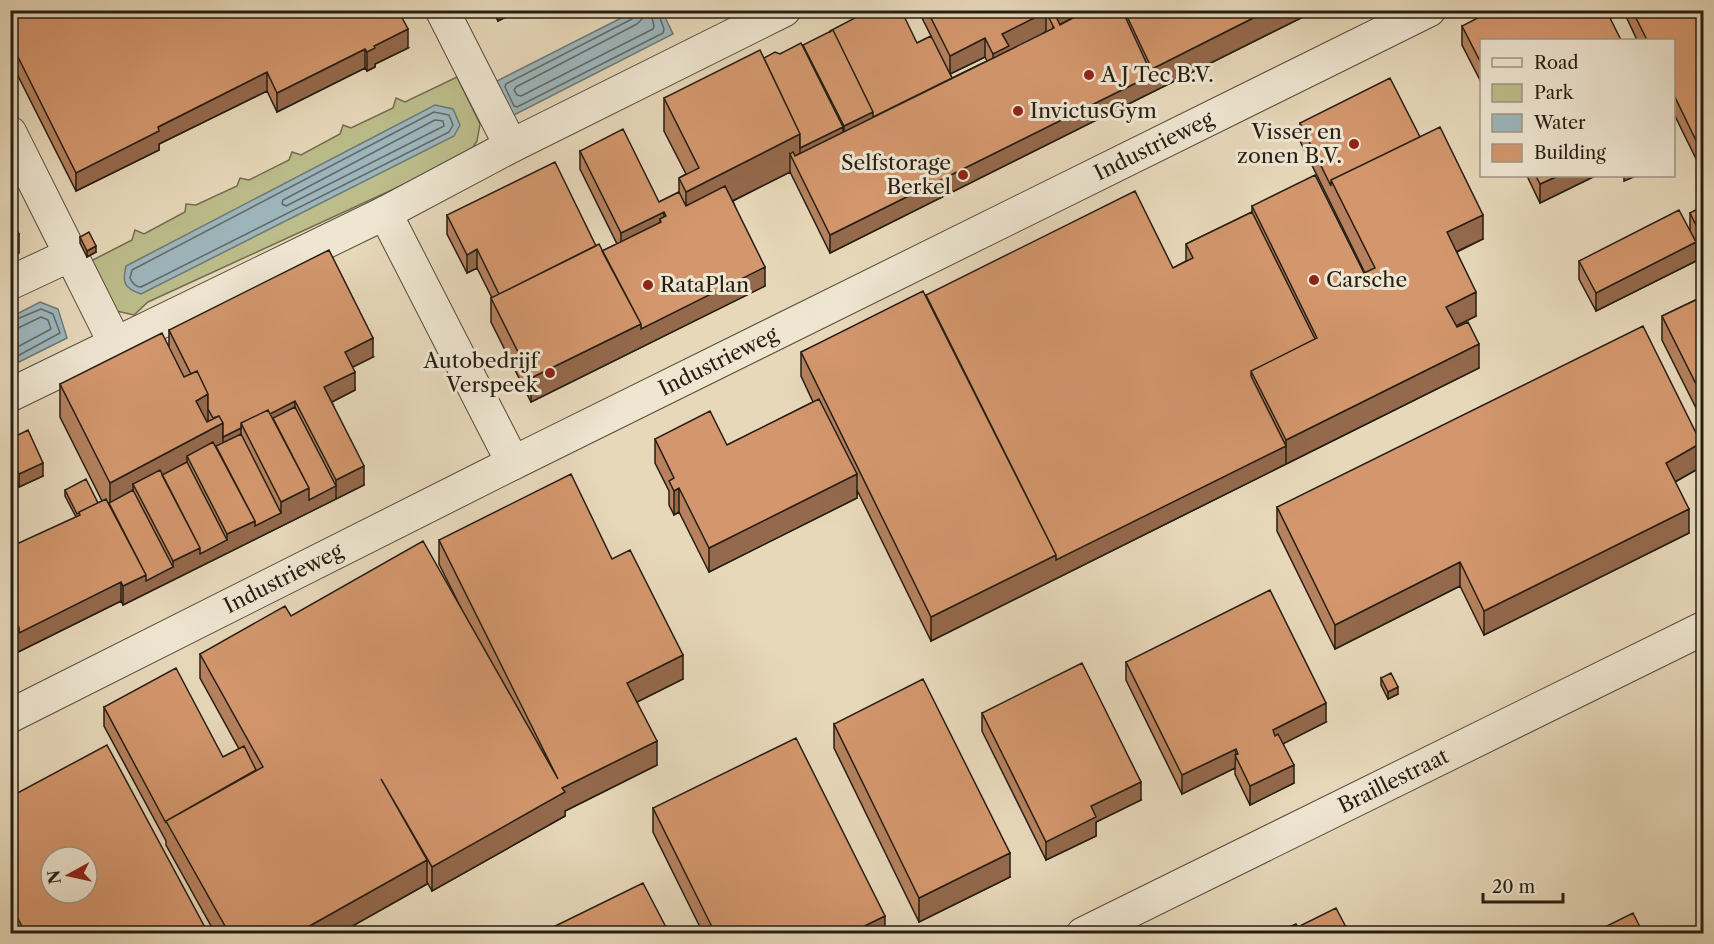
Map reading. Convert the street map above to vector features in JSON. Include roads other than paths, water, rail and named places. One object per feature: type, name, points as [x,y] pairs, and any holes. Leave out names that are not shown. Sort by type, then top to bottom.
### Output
[{"type":"street","points":[[442,10],[511,146]]},
{"type":"street","name":"Industrieweg","points":[[10,716],[513,463],[1429,10]]},
{"type":"street","points":[[10,395],[385,213],[765,15]]},
{"type":"street","points":[[10,133],[115,343]]},
{"type":"street","points":[[385,213],[513,463]]},
{"type":"street","points":[[10,283],[70,255]]},
{"type":"street","name":"Braillestraat","points":[[1083,933],[1704,628]]},
{"type":"water","points":[[635,11],[662,11],[673,34],[512,116],[495,82]]},
{"type":"water","points":[[435,105],[453,109],[460,125],[454,136],[141,294],[126,284],[124,277],[126,266]]},
{"type":"water","points":[[40,302],[58,309],[67,338],[11,366],[11,317]]},
{"type":"place","name":"A J Tec B.V.","points":[[1089,75]]},
{"type":"place","name":"InvictusGym","points":[[1018,111]]},
{"type":"place","name":"Visser en zonen B.V.","points":[[1354,144]]},
{"type":"place","name":"Selfstorage Berkel","points":[[963,175]]},
{"type":"place","name":"Carsche","points":[[1314,280]]},
{"type":"place","name":"RataPlan","points":[[648,285]]},
{"type":"place","name":"Autobedrijf Verspeek","points":[[550,373]]}]
